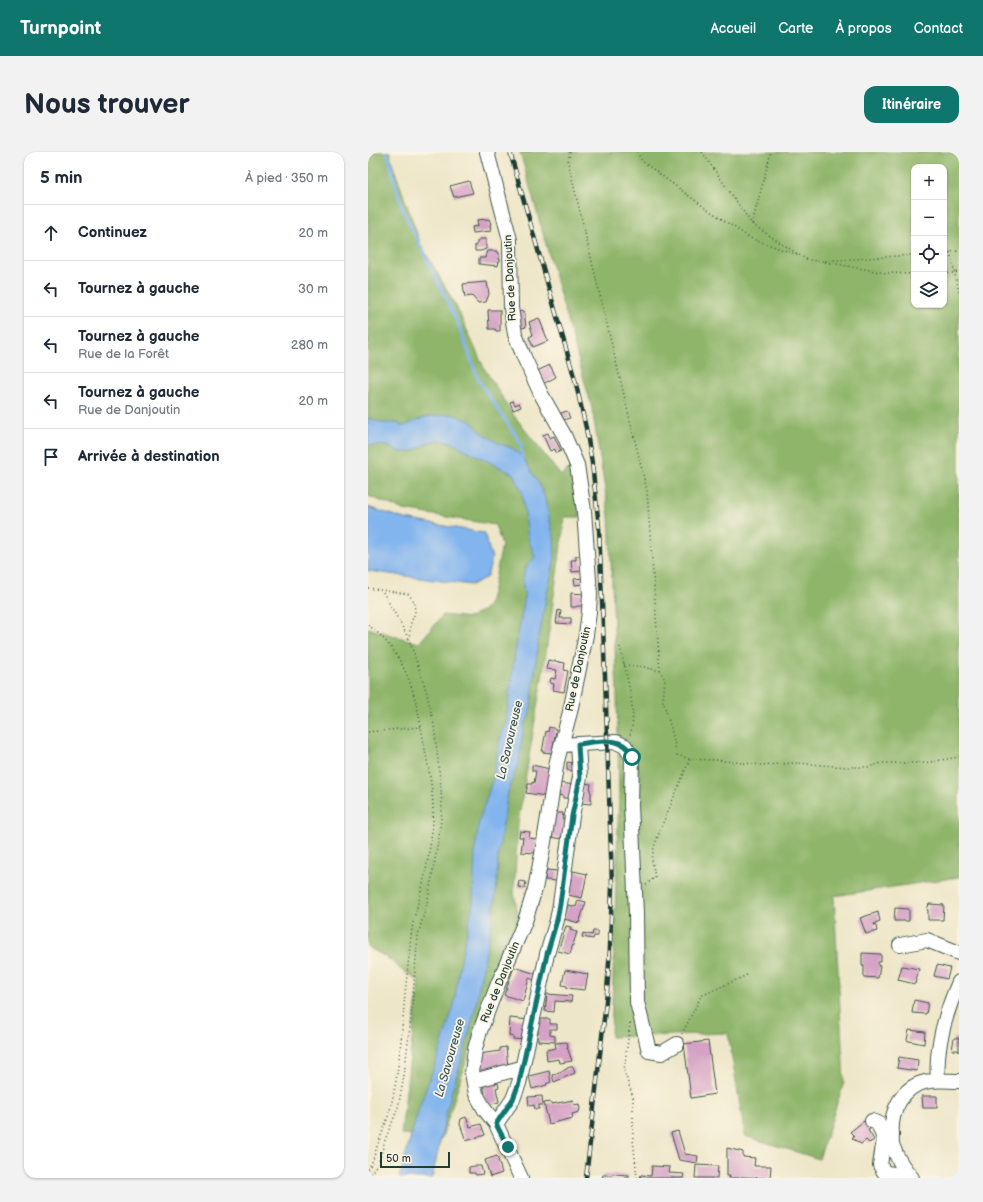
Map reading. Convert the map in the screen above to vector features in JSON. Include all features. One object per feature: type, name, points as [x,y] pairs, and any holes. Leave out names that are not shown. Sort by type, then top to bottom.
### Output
[{"type":"street","name":"Rue de Danjoutin","points":[[487,152],[511,248],[511,308],[515,334],[533,378],[564,435],[574,457],[579,474],[582,494],[587,550],[589,612],[586,635],[570,712],[561,745],[535,889],[525,921],[480,1031],[475,1049],[472,1072],[476,1094],[485,1110],[496,1124],[521,1178]]},
{"type":"street","points":[[561,745],[611,742],[620,743],[631,753],[631,805],[635,892],[637,1002],[648,1051],[662,1053],[677,1044]]},
{"type":"street","points":[[496,1124],[513,1099],[522,1069],[547,954],[557,920],[572,816],[580,778],[578,744]]},
{"type":"street","points":[[900,945],[927,940],[959,954]]},
{"type":"street","points":[[938,1080],[938,1058],[943,1028],[959,982]]},
{"type":"street","points":[[474,1081],[517,1069],[522,1069]]},
{"type":"street","points":[[909,1174],[900,1163],[892,1146],[891,1123],[894,1111],[907,1090],[924,1082],[938,1080],[959,1081]]},
{"type":"street","points":[[872,1121],[878,1123],[884,1139],[880,1165],[884,1172],[909,1174]]},
{"type":"path","points":[[570,152],[568,162],[647,491],[660,671],[665,680],[662,701],[671,728],[677,755],[690,759],[761,765],[797,764],[846,767],[868,767],[882,763],[924,764],[959,757]]},
{"type":"path","points":[[637,152],[642,161],[704,207],[750,238],[802,256]]},
{"type":"path","points":[[702,152],[752,224],[808,260],[886,273],[911,274]]},
{"type":"path","points":[[752,224],[771,152]]},
{"type":"path","points":[[959,251],[950,252],[959,292]]},
{"type":"path","points":[[823,262],[911,255]]},
{"type":"path","points":[[947,274],[959,272]]},
{"type":"path","points":[[368,588],[408,594],[414,601],[415,613],[411,623],[409,639]]},
{"type":"path","points":[[368,1178],[379,1161],[385,1140],[398,1108],[410,1024],[418,935],[428,899],[442,810],[434,725],[426,690],[409,639],[382,591]]},
{"type":"path","points":[[368,625],[385,640],[395,653],[406,672],[416,697],[434,805],[433,824],[424,879],[412,927],[394,1092],[390,1111],[375,1150],[372,1163],[368,1169]]},
{"type":"path","points":[[620,647],[631,703],[632,719],[631,732],[625,746]]},
{"type":"path","points":[[624,665],[644,667],[660,671]]},
{"type":"path","points":[[368,732],[421,727]]},
{"type":"path","points":[[635,892],[652,881],[655,877],[652,860],[654,847],[690,759]]},
{"type":"path","points":[[677,1044],[701,996],[747,975]]},
{"type":"path","points":[[631,1018],[624,1070],[633,1097],[633,1139],[636,1178]]},
{"type":"green space","points":[[368,152],[390,152],[392,163],[421,245],[456,306],[484,368],[512,413],[561,476],[571,466],[580,517],[565,517],[544,666],[518,823],[514,893],[520,924],[488,991],[442,1138],[401,1134],[419,981],[400,969],[394,962],[368,947],[368,628],[419,643],[443,615],[470,618],[488,607],[502,545],[495,525],[404,510],[368,496]]},
{"type":"green space","points":[[520,152],[959,152],[959,877],[834,896],[844,1082],[819,1159],[745,1136],[728,1033],[611,1037],[619,795],[617,694],[609,515],[592,408]]},
{"type":"water","name":"La Savoureuse","points":[[451,414],[470,421],[480,431],[498,443],[512,448],[523,458],[541,487],[545,499],[554,538],[555,559],[538,642],[529,717],[524,726],[519,762],[508,792],[498,855],[497,883],[492,922],[475,1010],[451,1094],[432,1178],[399,1178],[419,1108],[436,1062],[454,1005],[459,969],[473,903],[475,850],[479,821],[493,778],[501,735],[506,722],[514,659],[525,595],[523,587],[524,575],[526,567],[535,557],[528,538],[522,492],[513,474],[450,442],[441,440],[429,442],[410,452],[398,451],[384,445],[368,444],[368,418],[383,423],[398,423],[400,426],[403,426],[426,417]]},
{"type":"water","points":[[368,507],[405,519],[484,533],[492,558],[487,577],[471,585],[368,571]]},
{"type":"building","points":[[469,181],[473,193],[454,197],[450,186]]},
{"type":"building","points":[[489,219],[491,231],[473,233],[472,227],[478,226],[477,220]]},
{"type":"building","points":[[480,239],[486,239],[486,249],[475,251],[475,245],[477,245],[477,241]]},
{"type":"building","points":[[487,251],[497,251],[497,253],[499,253],[500,261],[498,266],[479,264],[479,258],[485,258]]},
{"type":"building","points":[[487,282],[489,294],[486,302],[478,303],[472,296],[465,297],[463,284]]},
{"type":"building","points":[[488,310],[500,310],[500,331],[489,329]]},
{"type":"building","points":[[524,311],[526,327],[518,329],[516,312]]},
{"type":"building","points":[[539,318],[548,341],[533,347],[529,337],[533,335],[529,322]]},
{"type":"building","points":[[550,365],[556,377],[543,384],[537,371]]},
{"type":"building","points":[[513,401],[515,405],[519,403],[521,407],[513,410],[510,402]]},
{"type":"building","points":[[567,411],[570,418],[563,420],[561,413]]},
{"type":"building","points":[[548,433],[550,438],[554,436],[561,451],[556,453],[555,449],[550,451],[543,435]]},
{"type":"building","points":[[576,556],[581,556],[582,571],[572,572],[571,560],[576,560]]},
{"type":"building","points":[[583,578],[583,584],[575,585],[574,579]]},
{"type":"building","points":[[571,593],[584,594],[583,606],[571,607]]},
{"type":"building","points":[[558,610],[561,611],[560,618],[571,618],[571,624],[556,623]]},
{"type":"building","points":[[548,660],[565,663],[564,670],[568,671],[564,692],[553,690],[554,684],[550,683],[551,678],[555,679],[557,670],[546,669]]},
{"type":"building","points":[[549,727],[556,729],[552,753],[542,752],[546,731],[548,732]]},
{"type":"building","points":[[567,762],[575,763],[575,771],[567,770]]},
{"type":"building","points":[[532,765],[550,769],[545,796],[526,793],[528,784],[532,784],[532,782],[534,783],[536,771],[532,771]]},
{"type":"building","points":[[560,783],[575,785],[573,797],[563,798],[563,796],[558,795]]},
{"type":"building","points":[[583,783],[591,784],[591,804],[580,803]]},
{"type":"building","points":[[553,813],[563,813],[562,819],[566,819],[564,839],[550,837]]},
{"type":"building","points":[[520,831],[530,832],[529,838],[537,839],[535,853],[521,852],[523,837],[519,837]]},
{"type":"building","points":[[546,870],[558,871],[557,881],[545,880]]},
{"type":"building","points":[[573,871],[587,874],[582,898],[568,895],[568,883],[570,884]]},
{"type":"building","points":[[519,881],[526,882],[525,888],[518,887]]},
{"type":"building","points":[[578,900],[586,902],[579,923],[564,919],[568,905],[576,907]]},
{"type":"building","points":[[929,904],[944,905],[943,920],[928,920],[927,910]]},
{"type":"building","points":[[895,908],[909,909],[909,921],[894,921]]},
{"type":"building","points":[[878,912],[880,921],[874,925],[876,926],[877,931],[866,934],[860,918]]},
{"type":"building","points":[[566,926],[571,927],[570,930],[577,932],[570,954],[558,951]]},
{"type":"building","points":[[593,931],[598,931],[598,936],[594,936],[593,939],[582,937],[583,933],[592,935]]},
{"type":"building","points":[[862,953],[881,954],[881,962],[878,962],[878,966],[880,966],[878,978],[864,977]]},
{"type":"building","points":[[937,965],[950,968],[947,979],[934,976]]},
{"type":"building","points":[[902,966],[919,969],[915,984],[898,980]]},
{"type":"building","points":[[514,967],[536,974],[534,980],[529,978],[523,1001],[504,995]]},
{"type":"building","points":[[565,970],[588,974],[585,990],[567,988],[567,986],[562,985]]},
{"type":"building","points":[[547,994],[572,996],[571,1002],[555,1001],[554,1012],[545,1011]]},
{"type":"building","points":[[914,1000],[928,1003],[926,1014],[912,1013]]},
{"type":"building","points":[[510,1018],[529,1020],[526,1040],[513,1039],[514,1037],[509,1036]]},
{"type":"building","points":[[538,1019],[550,1019],[550,1024],[557,1024],[557,1029],[550,1029],[550,1035],[555,1036],[555,1042],[538,1041],[538,1036],[536,1036],[536,1033],[538,1033]]},
{"type":"building","points":[[909,1030],[925,1032],[924,1044],[907,1040]]},
{"type":"building","points":[[954,1038],[959,1038],[959,1052],[958,1050],[952,1050]]},
{"type":"building","points":[[708,1041],[715,1094],[691,1098],[684,1044]]},
{"type":"building","points":[[567,1042],[567,1047],[572,1061],[560,1063],[559,1059],[547,1061],[546,1050],[556,1048],[555,1043]]},
{"type":"building","points":[[506,1047],[508,1068],[478,1073],[479,1054],[500,1051],[500,1048]]},
{"type":"building","points":[[899,1057],[918,1060],[917,1071],[897,1068]]},
{"type":"building","points":[[573,1067],[575,1073],[554,1082],[552,1075]]},
{"type":"building","points":[[549,1071],[551,1082],[546,1084],[547,1085],[532,1089],[529,1076]]},
{"type":"building","points":[[495,1082],[495,1084],[498,1083],[499,1087],[496,1088],[499,1102],[488,1105],[483,1094],[485,1093],[483,1085]]},
{"type":"building","points":[[542,1096],[543,1105],[539,1105],[539,1109],[535,1109],[534,1105],[529,1106],[528,1097]]},
{"type":"building","points":[[922,1096],[937,1096],[937,1108],[923,1108]]},
{"type":"building","points":[[573,1100],[574,1105],[579,1104],[580,1109],[579,1112],[572,1114],[573,1118],[549,1124],[544,1103],[550,1102],[552,1104]]},
{"type":"building","points":[[466,1117],[470,1127],[481,1124],[485,1135],[466,1141],[460,1124],[461,1119]]},
{"type":"building","points":[[864,1121],[870,1129],[868,1130],[874,1140],[869,1143],[866,1140],[861,1144],[852,1138],[854,1136],[850,1132]]},
{"type":"building","points":[[678,1131],[685,1154],[698,1156],[697,1163],[679,1160],[671,1133]]},
{"type":"building","points":[[727,1148],[743,1152],[743,1157],[755,1158],[754,1166],[771,1166],[770,1178],[729,1178],[730,1176],[727,1176]]},
{"type":"building","points":[[497,1156],[502,1173],[490,1177],[485,1160]]},
{"type":"building","points":[[696,1165],[718,1166],[717,1178],[695,1178]]},
{"type":"building","points":[[481,1166],[483,1174],[476,1175],[475,1173],[469,1173],[469,1167]]},
{"type":"building","points":[[652,1166],[670,1167],[669,1173],[684,1174],[683,1178],[640,1178],[641,1175],[651,1176]]},
{"type":"building","points":[[603,1175],[629,1175],[629,1178],[602,1178]]},
{"type":"waterway","points":[[387,152],[402,208],[456,319],[479,381],[521,443],[522,461]]},
{"type":"railway","points":[[510,152],[575,380],[592,463],[599,527],[612,885],[607,992],[586,1178]]},
{"type":"route","points":[[508,1147],[496,1124],[508,1108],[519,1083],[547,954],[557,920],[572,816],[580,778],[578,744],[616,742],[625,746],[631,753],[632,757]]}]
